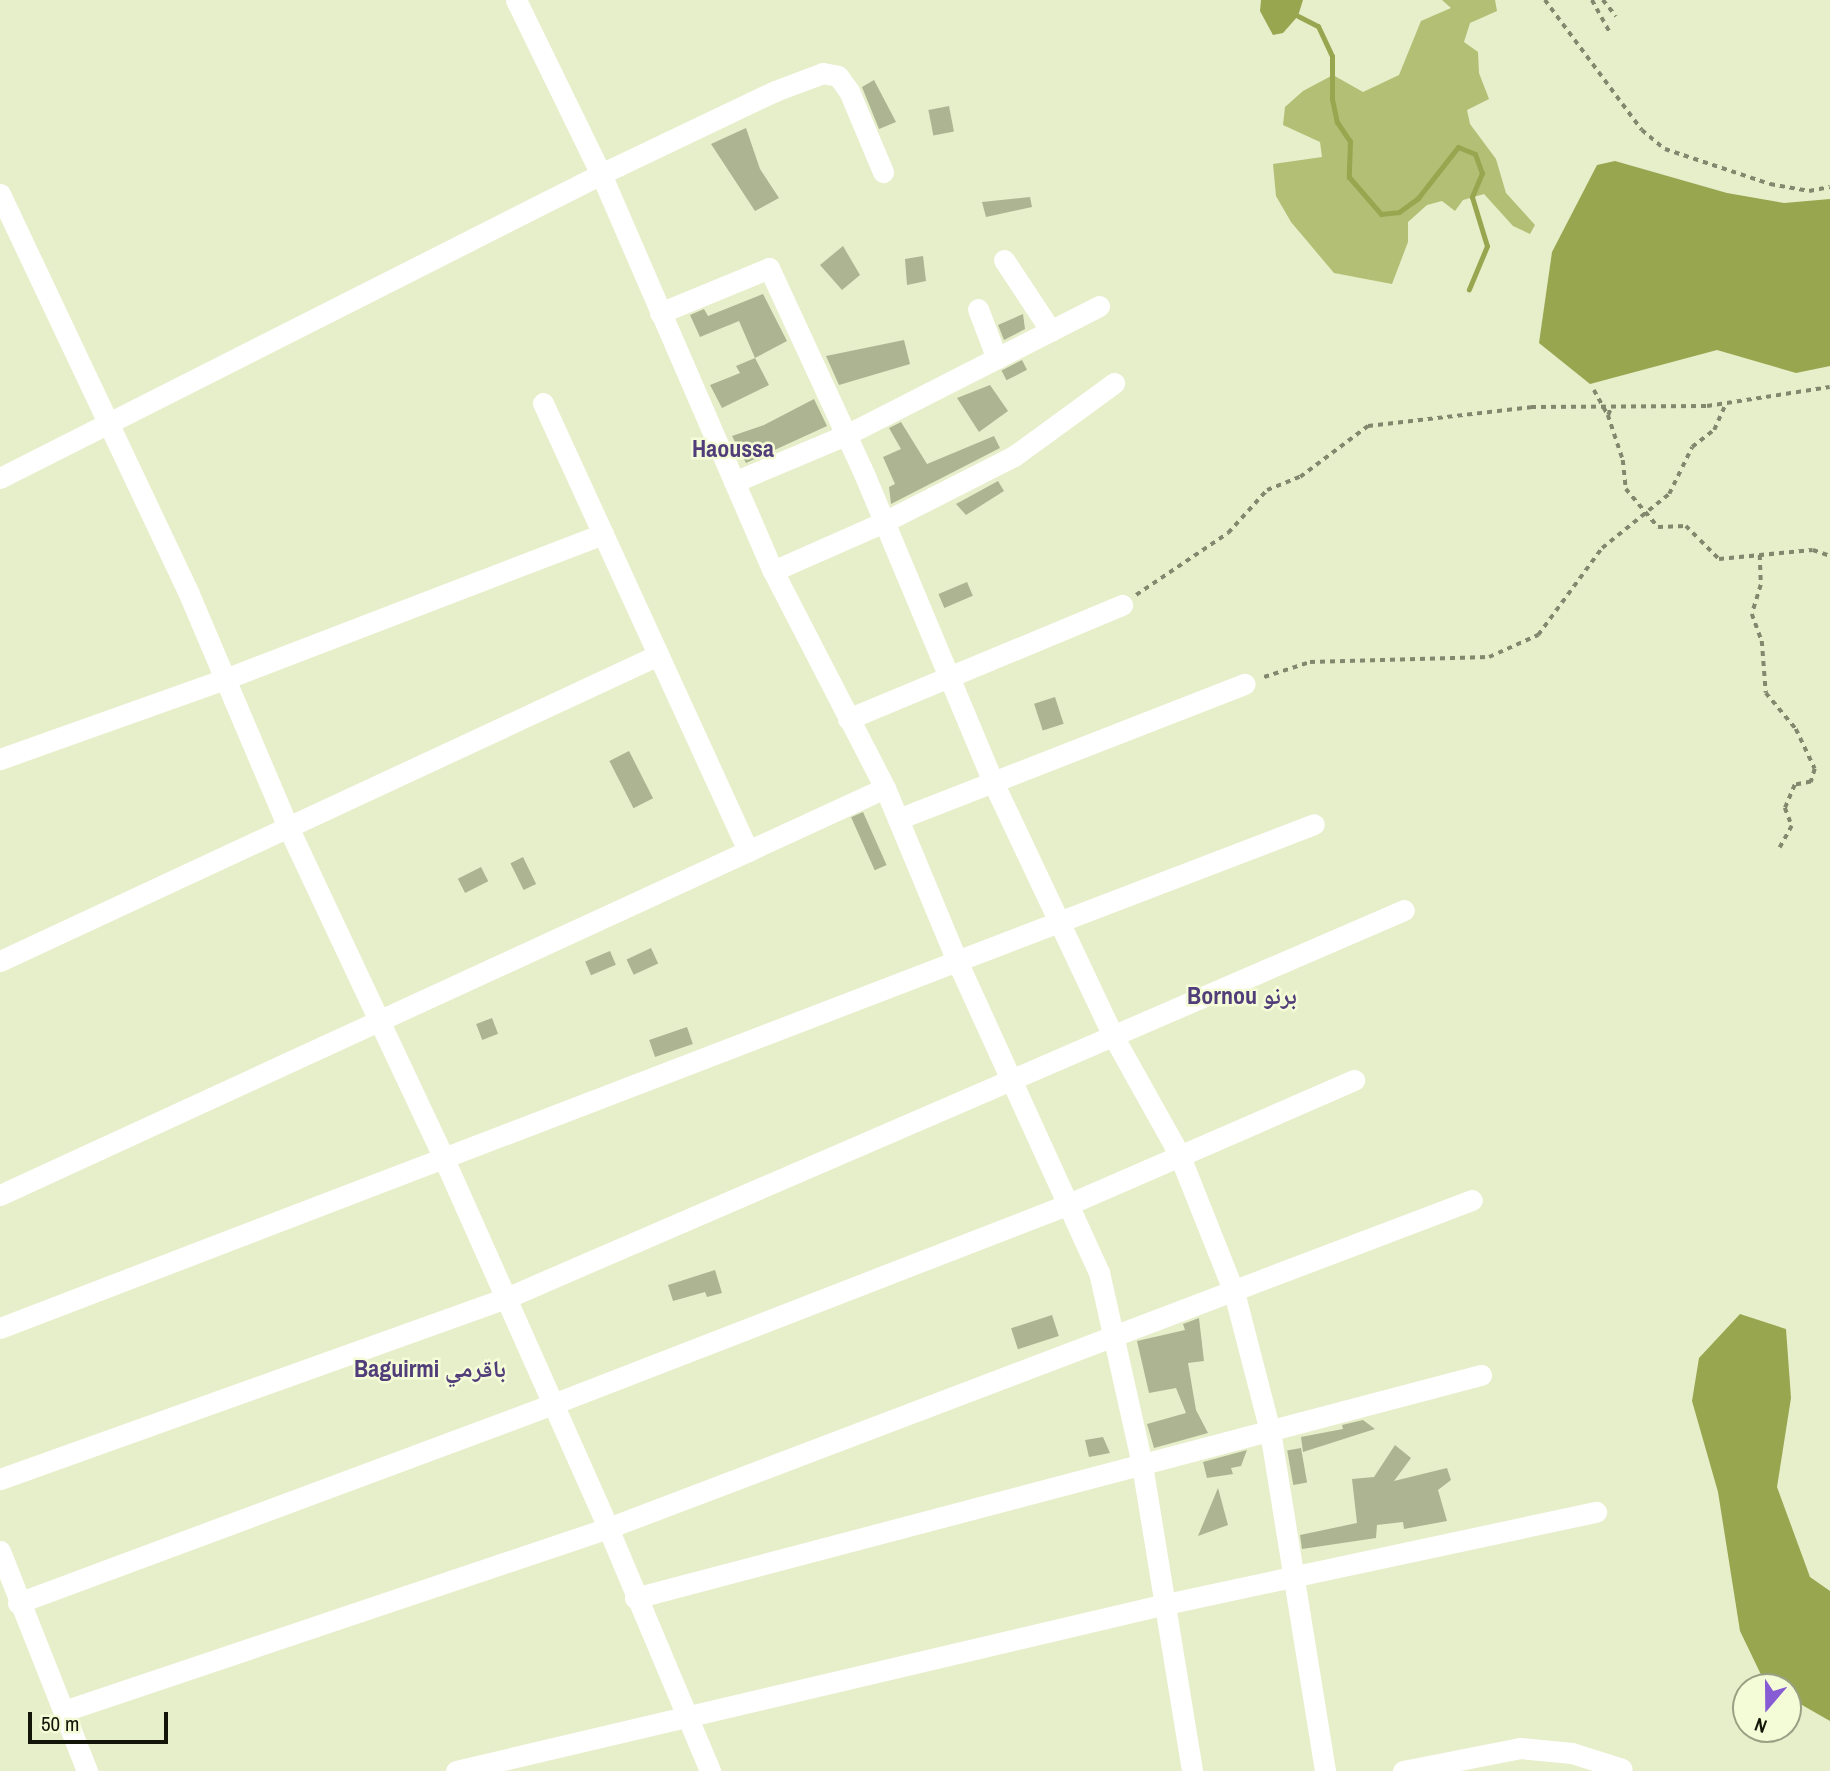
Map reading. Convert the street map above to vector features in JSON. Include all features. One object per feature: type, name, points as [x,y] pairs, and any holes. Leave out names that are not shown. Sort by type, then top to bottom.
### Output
[{"type":"street","points":[[516,0],[601,174],[773,571],[884,788],[957,961],[1014,1079],[1099,1272],[1142,1465],[1192,1771]]},
{"type":"street","points":[[0,478],[108,426],[601,174],[775,91],[831,72],[849,91],[883,172]]},
{"type":"street","points":[[0,194],[225,679],[288,827],[444,1159],[608,1528],[635,1598],[710,1771]]},
{"type":"street","points":[[1004,260],[1051,331]]},
{"type":"street","points":[[660,313],[769,268],[884,522],[993,782],[1112,1034],[1179,1154],[1234,1293],[1270,1430],[1325,1771]]},
{"type":"street","points":[[734,482],[846,435],[1099,306]]},
{"type":"street","points":[[978,309],[997,359]]},
{"type":"street","points":[[773,571],[884,522],[1014,456],[1114,383]]},
{"type":"street","points":[[543,404],[748,851]]},
{"type":"street","points":[[0,759],[225,679],[603,534]]},
{"type":"street","points":[[848,719],[1122,605]]},
{"type":"street","points":[[0,961],[659,655]]},
{"type":"street","points":[[898,819],[1245,684]]},
{"type":"street","points":[[0,1195],[884,788]]},
{"type":"street","points":[[0,1328],[1314,824]]},
{"type":"street","points":[[0,1479],[506,1298],[1404,910]]},
{"type":"street","points":[[18,1603],[553,1404],[1069,1204],[1354,1080]]},
{"type":"street","points":[[64,1712],[608,1528],[1234,1293],[1472,1200]]},
{"type":"street","points":[[635,1598],[1481,1376]]},
{"type":"street","points":[[456,1771],[1166,1604],[1596,1512]]},
{"type":"street","points":[[0,1551],[18,1603],[87,1771]]},
{"type":"street","points":[[1403,1771],[1520,1748],[1572,1753],[1622,1769]]},
{"type":"path","points":[[1545,0],[1642,130],[1665,149],[1770,184],[1809,191],[1830,187]]},
{"type":"path","points":[[1592,0],[1609,33]]},
{"type":"path","points":[[1603,0],[1616,16]]},
{"type":"path","points":[[1122,605],[1228,533],[1267,490],[1300,477],[1368,425],[1531,408],[1727,403],[1830,387]]},
{"type":"path","points":[[1594,390],[1600,407],[1608,415],[1623,460],[1626,489],[1644,515],[1658,527],[1686,526],[1719,559],[1813,550],[1830,556]]},
{"type":"path","points":[[1245,684],[1310,662],[1489,657],[1538,635],[1602,548],[1669,494],[1692,447],[1714,430],[1727,403]]},
{"type":"path","points":[[1608,415],[1612,407]]},
{"type":"path","points":[[1760,555],[1761,585],[1752,614],[1762,641],[1766,693],[1796,729],[1815,769],[1811,782],[1795,785],[1785,807],[1792,826],[1780,848]]},
{"type":"shaded area","points":[[1261,0],[1303,0],[1298,16],[1283,33],[1273,35],[1260,11]]},
{"type":"shaded area","points":[[1442,0],[1495,0],[1497,11],[1470,23],[1464,42],[1478,52],[1479,73],[1489,99],[1467,110],[1470,124],[1496,159],[1506,193],[1535,225],[1530,234],[1513,226],[1484,194],[1463,200],[1455,211],[1442,201],[1427,205],[1408,222],[1408,242],[1392,284],[1334,273],[1291,222],[1276,196],[1273,164],[1322,157],[1320,142],[1283,125],[1285,107],[1303,91],[1333,75],[1363,92],[1399,75],[1421,21],[1451,8]]},
{"type":"shaded area","points":[[1615,161],[1727,193],[1784,203],[1830,199],[1830,366],[1796,373],[1717,350],[1590,384],[1539,343],[1552,252],[1597,165]]},
{"type":"shaded area","points":[[1740,1314],[1786,1329],[1791,1398],[1777,1487],[1810,1577],[1830,1591],[1830,1721],[1802,1705],[1802,1673],[1760,1673],[1740,1631],[1718,1492],[1692,1401],[1699,1358]]},
{"type":"building","points":[[874,80],[896,122],[879,129],[862,87]]},
{"type":"building","points":[[949,106],[954,132],[933,136],[928,110]]},
{"type":"building","points":[[746,128],[760,169],[779,198],[755,211],[711,144]]},
{"type":"building","points":[[1030,197],[1032,207],[986,217],[982,202]]},
{"type":"building","points":[[843,246],[860,275],[842,290],[820,265]]},
{"type":"building","points":[[923,256],[926,281],[907,285],[905,259]]},
{"type":"building","points":[[763,294],[787,341],[755,358],[739,321],[700,337],[690,315],[704,309],[708,316]]},
{"type":"building","points":[[1023,314],[1025,329],[1004,340],[998,325]]},
{"type":"building","points":[[904,340],[910,364],[839,385],[826,356]]},
{"type":"building","points":[[755,358],[769,385],[722,408],[710,385],[740,373],[736,366]]},
{"type":"building","points":[[1022,360],[1027,370],[1007,380],[1002,370]]},
{"type":"building","points":[[990,385],[1008,411],[979,432],[957,398]]},
{"type":"building","points":[[814,399],[827,426],[746,463],[732,436],[764,425]]},
{"type":"building","points":[[901,422],[927,464],[994,436],[1000,448],[891,504],[889,487],[895,484],[883,457],[901,449],[889,428]]},
{"type":"building","points":[[998,481],[1004,491],[966,515],[956,504]]},
{"type":"building","points":[[967,582],[973,596],[944,608],[938,594]]},
{"type":"building","points":[[1055,697],[1064,724],[1043,730],[1034,704]]},
{"type":"building","points":[[629,751],[653,798],[633,808],[609,761]]},
{"type":"building","points":[[863,812],[887,865],[875,870],[851,817]]},
{"type":"building","points":[[523,857],[536,884],[524,890],[510,863]]},
{"type":"building","points":[[481,867],[488,881],[465,893],[458,879]]},
{"type":"building","points":[[651,948],[658,963],[634,975],[627,959]]},
{"type":"building","points":[[610,951],[616,965],[591,975],[585,962]]},
{"type":"building","points":[[492,1018],[498,1034],[482,1040],[476,1024]]},
{"type":"building","points":[[687,1027],[693,1044],[655,1057],[649,1040]]},
{"type":"building","points":[[715,1270],[722,1293],[707,1297],[705,1292],[673,1301],[668,1285]]},
{"type":"building","points":[[1052,1315],[1059,1336],[1018,1349],[1011,1328]]},
{"type":"building","points":[[1199,1318],[1204,1361],[1188,1363],[1196,1410],[1208,1433],[1154,1448],[1147,1424],[1186,1413],[1176,1388],[1149,1393],[1137,1341],[1185,1330],[1183,1324]]},
{"type":"building","points":[[1363,1420],[1375,1429],[1303,1452],[1301,1437],[1343,1429],[1342,1425]]},
{"type":"building","points":[[1103,1437],[1110,1453],[1089,1457],[1085,1440]]},
{"type":"building","points":[[1395,1445],[1411,1458],[1394,1481],[1447,1468],[1451,1480],[1438,1490],[1447,1521],[1404,1529],[1403,1522],[1377,1525],[1376,1538],[1302,1549],[1300,1535],[1357,1523],[1352,1479],[1374,1477]]},
{"type":"building","points":[[1301,1448],[1307,1482],[1293,1485],[1287,1450]]},
{"type":"building","points":[[1247,1450],[1241,1466],[1231,1468],[1233,1474],[1207,1478],[1203,1462]]},
{"type":"building","points":[[1218,1488],[1228,1525],[1198,1536]]},
{"type":"waterway","points":[[1298,16],[1318,26],[1332,56],[1332,99],[1337,122],[1350,141],[1349,177],[1381,214],[1399,212],[1418,198],[1458,147],[1475,154],[1482,173],[1472,197],[1487,246],[1469,289]]},
{"type":"district","name":"Haoussa","points":[[733,449]]},
{"type":"district","name":"Bornou برنو","points":[[1242,996]]},
{"type":"district","name":"Baguirmi باقرمي","points":[[430,1369]]}]
